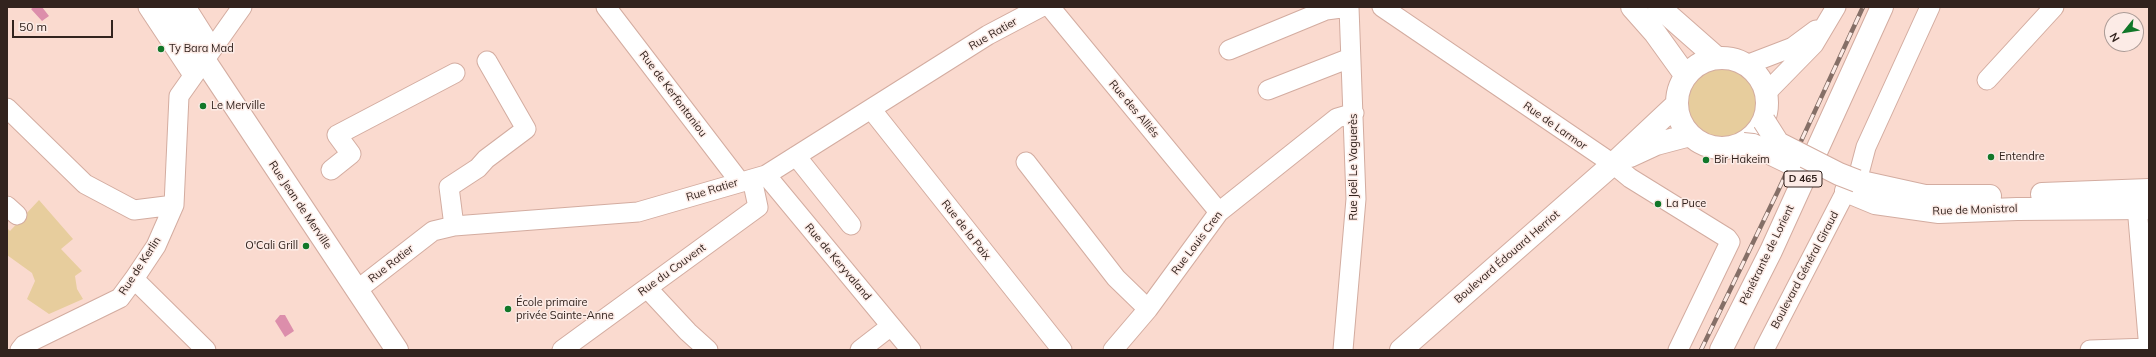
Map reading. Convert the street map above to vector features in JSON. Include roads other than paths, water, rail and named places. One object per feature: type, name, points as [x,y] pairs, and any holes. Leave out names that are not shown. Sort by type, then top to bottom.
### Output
[{"type":"main road","name":"Rue Jean de Merville","points":[[169,7],[203,61],[397,350]]},
{"type":"main road","points":[[1632,7],[1655,33],[1686,76]]},
{"type":"main road","points":[[1659,7],[1717,58]]},
{"type":"main road","name":"Pénétrante de Lorient","points":[[1721,350],[1771,251],[1882,7]]},
{"type":"main road","points":[[1717,58],[1737,60],[1746,65],[1759,77],[1766,93],[1767,112],[1764,121],[1756,134],[1744,144],[1730,148],[1715,148],[1702,144],[1690,135],[1680,121],[1677,104],[1680,86],[1686,76],[1700,64],[1717,58]]},
{"type":"main road","name":"Boulevard Édouard Herriot","points":[[1404,349],[1613,164],[1677,104]]},
{"type":"main road","name":"Rue de Monistrol","points":[[1764,121],[1778,143],[1852,186],[1875,203],[1939,212],[2017,209],[2143,199]]},
{"type":"main road","name":"Boulevard Édouard Herriot","points":[[1613,164],[1656,144],[1690,135]]},
{"type":"main road","name":"Rue de Monistrol","points":[[1744,144],[1852,186]]},
{"type":"street","points":[[148,7],[203,61]]},
{"type":"street","points":[[186,7],[203,61]]},
{"type":"street","name":"Rue de Kerlin","points":[[20,350],[24,345],[120,298],[156,246],[174,205],[179,96],[242,7]]},
{"type":"street","name":"Rue de Kerfontaniou","points":[[606,7],[753,179]]},
{"type":"street","name":"Rue Ratier","points":[[357,290],[433,231],[454,226],[638,212],[753,179],[796,156],[988,35],[1041,7]]},
{"type":"street","name":"Rue des Alliés","points":[[1050,7],[1219,212]]},
{"type":"street","points":[[1229,50],[1326,10],[1349,7]]},
{"type":"street","name":"Rue Joël Le Vaguerès","points":[[1343,350],[1356,199],[1349,7]]},
{"type":"street","name":"Rue de Larmor","points":[[1382,7],[1597,155],[1613,164],[1630,178],[1727,238],[1730,242],[1678,350]]},
{"type":"street","name":"Boulevard Général Giraud","points":[[1764,350],[1852,186],[1866,148],[1930,7]]},
{"type":"street","points":[[1987,80],[2054,7]]},
{"type":"street","points":[[1746,65],[1793,48],[1802,42],[1835,9]]},
{"type":"street","points":[[1766,93],[1804,57],[1824,31],[1835,9]]},
{"type":"street","points":[[1268,90],[1350,58]]},
{"type":"street","points":[[454,226],[450,187],[478,168],[486,159],[526,129],[487,61]]},
{"type":"street","points":[[331,170],[351,154],[338,135],[455,73]]},
{"type":"street","points":[[7,108],[86,184],[134,210],[174,205]]},
{"type":"street","name":"Rue de la Paix","points":[[871,109],[1062,350]]},
{"type":"street","name":"Rue Louis Cren","points":[[1113,350],[1148,309],[1219,212],[1337,118],[1354,113]]},
{"type":"street","points":[[796,156],[851,225]]},
{"type":"street","points":[[1026,162],[1116,278],[1148,309]]},
{"type":"street","name":"Rue du Couvent","points":[[562,350],[758,208],[753,179]]},
{"type":"street","name":"Rue de Keryvaland","points":[[753,179],[891,326],[911,350]]},
{"type":"street","points":[[2090,350],[2149,349],[2143,199]]},
{"type":"street","points":[[134,279],[206,350]]},
{"type":"street","points":[[647,288],[688,332],[708,350]]},
{"type":"street","points":[[860,350],[891,326]]},
{"type":"railway","points":[[1701,350],[1778,191],[1863,7]]},
{"type":"place","name":"Ty Bara Mad","points":[[161,49]]},
{"type":"place","name":"Le Merville","points":[[203,106]]},
{"type":"place","name":"Entendre","points":[[1991,157]]},
{"type":"place","name":"Bir Hakeim","points":[[1706,160]]},
{"type":"place","name":"La Puce","points":[[1658,204]]},
{"type":"place","name":"O'Cali Grill","points":[[306,246]]},
{"type":"place","name":"École primaire privée Sainte-Anne","points":[[508,309]]}]
